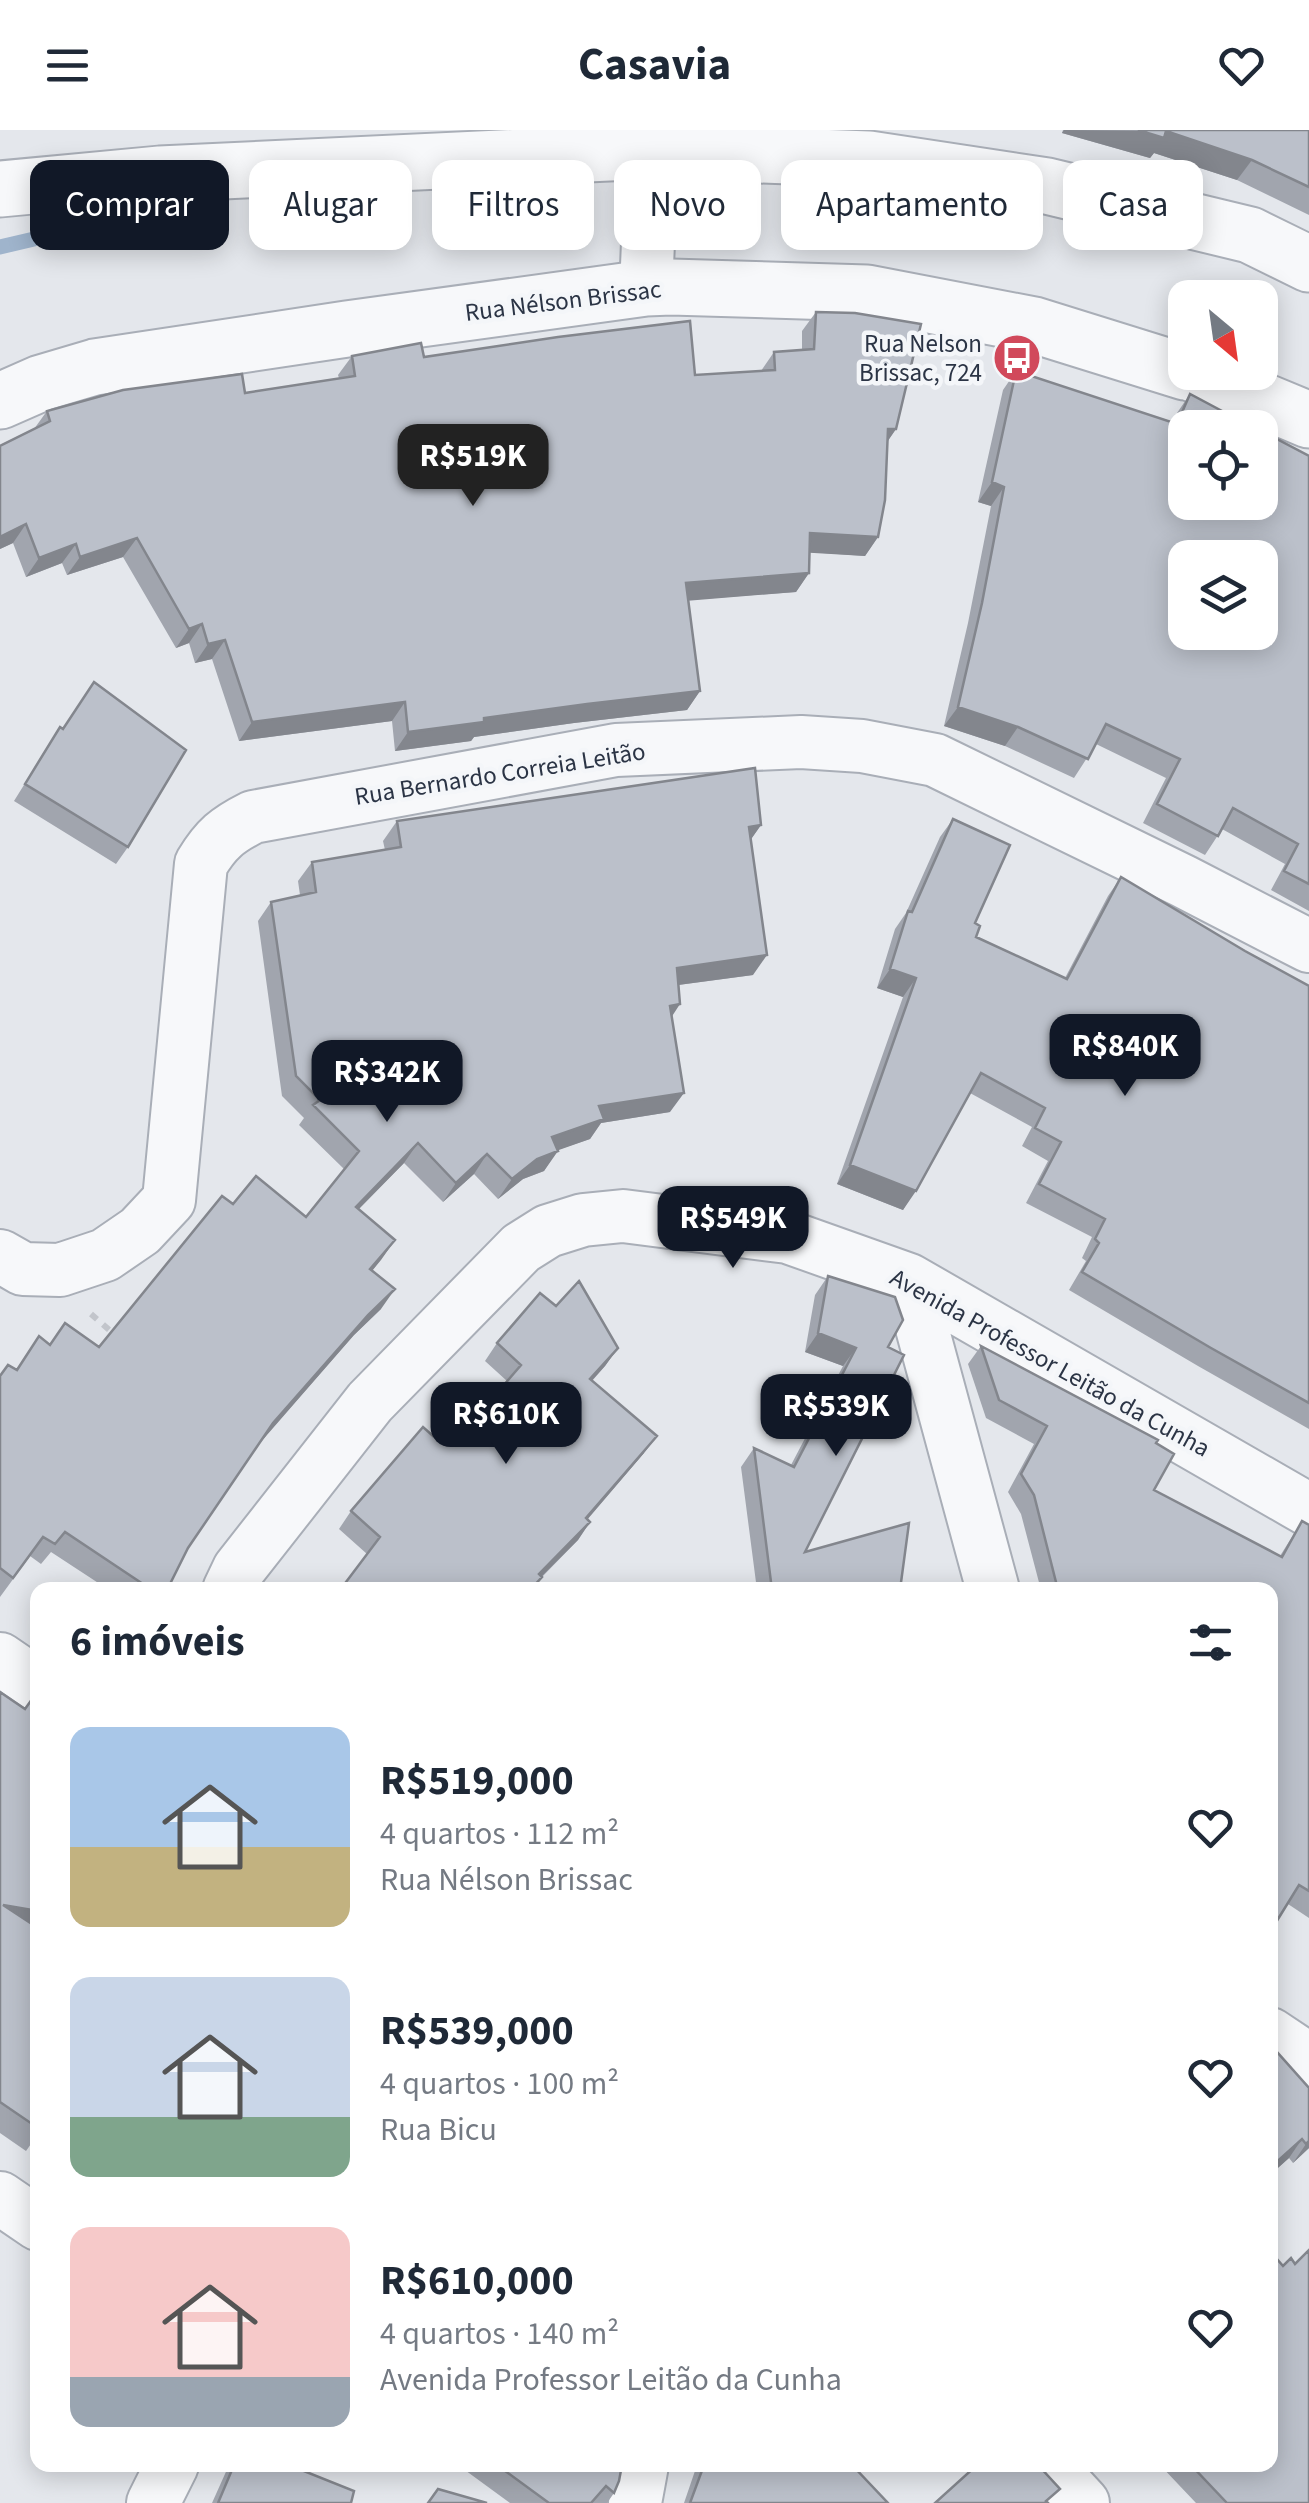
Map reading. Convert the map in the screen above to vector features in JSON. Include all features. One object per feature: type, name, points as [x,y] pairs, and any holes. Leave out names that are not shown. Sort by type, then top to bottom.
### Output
[{"type":"street","points":[[646,288],[653,141]]},
{"type":"street","points":[[0,189],[160,174],[653,141],[870,158],[1047,186],[1250,236],[1309,264]]},
{"type":"street","name":"Rua Nélson Brissac","points":[[0,401],[41,383],[95,367],[646,288],[867,293],[1034,325],[1168,366]]},
{"type":"street","name":"Rua Nélson Brissac","points":[[1237,390],[1309,420]]},
{"type":"street","name":"Rua Bernardo Correia Leitão","points":[[0,1256],[22,1269],[60,1270],[104,1254],[140,1231],[170,1200],[201,864],[213,844],[230,828],[253,817],[616,750],[801,742],[862,746],[935,760],[1309,946]]},
{"type":"street","name":"Avenida Professor Leitão da Cunha","points":[[233,1582],[370,1402],[521,1248],[548,1232],[583,1220],[623,1216],[788,1236],[909,1280],[1309,1510]]},
{"type":"street","points":[[909,1280],[991,1582]]},
{"type":"street","points":[[0,1659],[30,1680]]},
{"type":"street","points":[[1278,2039],[1309,2060]]},
{"type":"street","points":[[0,2198],[30,2219]]},
{"type":"street","points":[[153,2503],[168,2472]]},
{"type":"street","points":[[634,2503],[641,2472]]},
{"type":"street","points":[[1054,2472],[1083,2503]]},
{"type":"path","points":[[60,1270],[73,1298],[118,1337]]},
{"type":"building","points":[[1138,130],[1309,130],[1309,187],[1252,160],[1166,131],[1164,138]]},
{"type":"building","points":[[816,312],[855,313],[921,324],[896,429],[888,429],[885,500],[878,537],[810,533],[809,573],[686,583],[700,691],[484,718],[484,722],[408,732],[405,702],[252,722],[225,640],[208,644],[202,624],[189,629],[137,538],[80,557],[76,544],[39,558],[26,524],[0,537],[0,446],[50,421],[47,411],[123,390],[242,374],[245,393],[355,376],[352,356],[421,343],[424,357],[690,321],[695,375],[775,370],[774,352],[814,349]]},
{"type":"building","points":[[1016,371],[1168,421],[1168,520],[1278,520],[1278,440],[1309,456],[1309,884],[1284,871],[1298,844],[1233,808],[1218,836],[1157,804],[1180,759],[1106,724],[1088,759],[1018,727],[958,707],[1004,487],[992,482]]},
{"type":"building","points":[[1190,394],[1220,410],[1183,410]]},
{"type":"building","points":[[94,682],[186,750],[128,847],[25,784]]},
{"type":"building","points":[[755,768],[761,825],[749,827],[767,955],[677,968],[680,1004],[670,1006],[684,1093],[599,1106],[604,1119],[552,1137],[558,1151],[537,1159],[512,1179],[487,1154],[456,1183],[418,1143],[356,1207],[395,1240],[370,1269],[395,1289],[273,1423],[188,1548],[171,1582],[140,1582],[65,1532],[55,1544],[43,1537],[13,1578],[0,1568],[0,1376],[8,1365],[17,1370],[39,1336],[50,1345],[65,1323],[99,1347],[222,1196],[233,1204],[256,1176],[306,1217],[359,1151],[313,1105],[320,1100],[296,1076],[271,902],[316,892],[312,862],[401,847],[397,821]]},
{"type":"building","points":[[953,819],[1010,845],[975,923],[980,926],[976,937],[1067,979],[1121,877],[1309,986],[1309,1403],[1082,1272],[1099,1243],[1095,1239],[1105,1219],[1039,1184],[1061,1142],[1035,1128],[1045,1108],[981,1073],[916,1191],[850,1165],[916,978],[890,969],[908,911],[912,912]]},
{"type":"building","points":[[828,1276],[895,1297],[903,1320],[888,1347],[904,1355],[805,1552],[909,1523],[901,1582],[771,1582],[754,1448],[794,1467],[856,1348],[818,1333]]},
{"type":"building","points":[[579,1281],[618,1348],[590,1379],[657,1436],[586,1518],[590,1522],[539,1574],[542,1577],[537,1582],[346,1582],[380,1537],[351,1511],[423,1427],[433,1436],[458,1409],[473,1421],[521,1365],[497,1343],[540,1293],[556,1306]]},
{"type":"building","points":[[981,1346],[1158,1440],[1156,1443],[1174,1454],[1154,1490],[1282,1557],[1302,1521],[1309,1525],[1309,1891],[1299,1885],[1278,1919],[1278,1582],[1056,1582],[1034,1495],[1021,1474],[1047,1426],[999,1400]]},
{"type":"building","points":[[0,1692],[25,1709],[30,1702],[30,1910],[3,1905],[30,1923],[30,2123],[0,2102]]},
{"type":"building","points":[[1278,2053],[1309,2088],[1309,2141],[1306,2144],[1302,2139],[1278,2161]]},
{"type":"building","points":[[1309,2250],[1309,2503],[1227,2503],[1198,2472],[1278,2472],[1278,2260],[1283,2266],[1291,2258],[1295,2264]]},
{"type":"building","points":[[231,2472],[306,2472],[354,2491],[351,2503],[218,2503]]},
{"type":"building","points":[[507,2472],[621,2472],[614,2493],[606,2486],[591,2503],[549,2503]]},
{"type":"building","points":[[701,2472],[859,2472],[888,2503],[690,2503]]},
{"type":"building","points":[[969,2472],[1044,2472],[1060,2489],[1048,2503],[935,2503]]},
{"type":"building","points":[[438,2489],[487,2503],[428,2503]]},
{"type":"waterway","points":[[0,247],[30,240]]},
{"type":"place","name":"Rua Nelson Brissac, 724","points":[[1017,358]]}]
